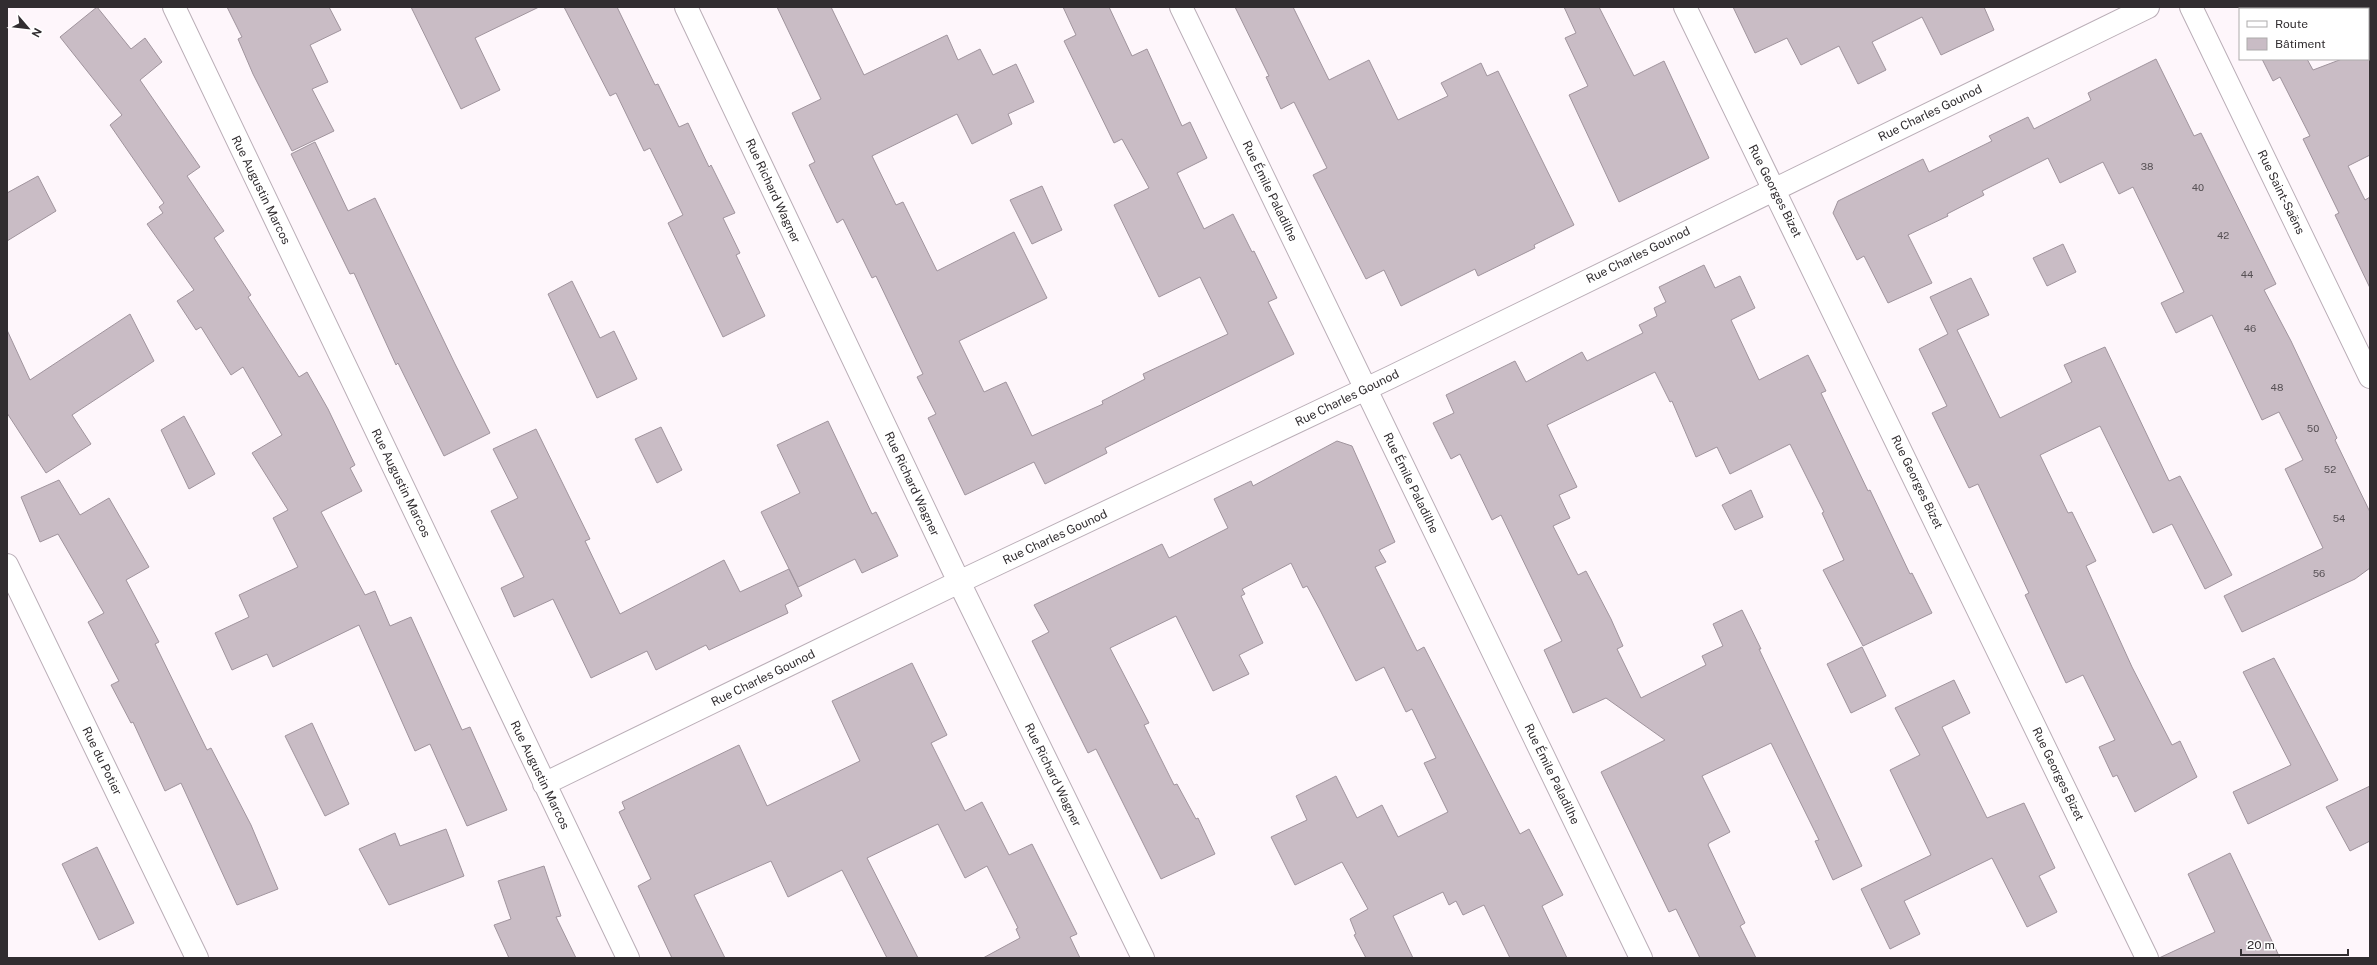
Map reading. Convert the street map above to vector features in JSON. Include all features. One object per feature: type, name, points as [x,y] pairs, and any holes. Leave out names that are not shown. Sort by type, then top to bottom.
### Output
[{"type":"street","name":"Rue Augustin Marcos","points":[[174,7],[628,958]]},
{"type":"street","name":"Rue Richard Wagner","points":[[686,7],[959,582],[1143,958]]},
{"type":"street","name":"Rue Émile Paladilhe","points":[[1181,7],[1641,958]]},
{"type":"street","name":"Rue Georges Bizet","points":[[1685,7],[1775,189],[2147,958]]},
{"type":"street","name":"Rue Charles Gounod","points":[[544,784],[959,582],[1366,389],[2148,7]]},
{"type":"street","name":"Rue Saint-Saëns","points":[[2191,7],[2370,377]]},
{"type":"street","name":"Rue du Potier","points":[[7,564],[197,958]]},
{"type":"building","points":[[97,7],[131,49],[145,38],[162,62],[140,80],[200,167],[187,176],[224,231],[214,238],[251,295],[248,297],[299,377],[307,372],[328,409],[355,465],[350,468],[362,491],[321,512],[365,595],[375,591],[390,626],[411,617],[462,730],[470,727],[507,810],[467,826],[430,744],[415,751],[359,625],[273,667],[267,654],[232,670],[215,633],[249,617],[239,595],[298,567],[273,518],[288,510],[252,453],[282,435],[243,367],[231,375],[201,327],[196,330],[177,301],[194,290],[147,224],[163,213],[159,207],[164,203],[110,125],[122,115],[60,37]]},
{"type":"building","points":[[227,7],[329,7],[341,30],[310,45],[328,82],[312,89],[334,131],[292,151],[253,74],[238,39],[242,37]]},
{"type":"building","points":[[411,7],[539,7],[475,38],[500,90],[461,109]]},
{"type":"building","points":[[564,7],[617,7],[655,85],[658,84],[679,127],[688,123],[709,167],[711,165],[735,213],[723,218],[740,253],[736,255],[765,316],[723,337],[668,223],[683,215],[650,148],[644,151],[616,93],[610,96]]},
{"type":"building","points":[[777,7],[831,7],[864,75],[947,35],[958,60],[980,49],[993,75],[1016,64],[1034,102],[1008,114],[1012,124],[972,144],[957,114],[872,156],[896,205],[903,202],[937,271],[1014,232],[1047,298],[959,341],[984,392],[1006,382],[1032,436],[1103,404],[1102,401],[1145,379],[1143,374],[1228,334],[1200,277],[1159,297],[1114,205],[1149,188],[1122,139],[1114,143],[1064,41],[1076,35],[1063,7],[1109,7],[1132,56],[1147,49],[1182,126],[1190,122],[1207,158],[1177,173],[1204,229],[1233,214],[1252,252],[1254,251],[1277,298],[1268,302],[1294,354],[1105,448],[1107,453],[1045,484],[1034,462],[965,495],[928,418],[936,414],[917,377],[923,374],[876,276],[872,278],[843,219],[837,223],[809,165],[815,162],[792,113],[821,99]]},
{"type":"building","points":[[1235,7],[1293,7],[1329,80],[1369,60],[1398,120],[1448,96],[1441,83],[1481,63],[1487,76],[1498,71],[1574,225],[1534,245],[1535,248],[1478,276],[1475,269],[1401,306],[1384,270],[1366,279],[1313,175],[1327,168],[1294,102],[1281,109],[1266,77],[1269,76]]},
{"type":"building","points":[[1564,7],[1599,7],[1634,76],[1664,61],[1709,158],[1619,202],[1569,95],[1588,86],[1565,38],[1576,33]]},
{"type":"building","points":[[1733,7],[1984,7],[1994,30],[1941,55],[1922,17],[1872,42],[1886,70],[1858,84],[1839,46],[1801,65],[1787,38],[1755,53]]},
{"type":"building","points":[[2283,7],[2284,8],[2259,8]]},
{"type":"building","points":[[2369,48],[2370,155],[2348,166],[2365,200],[2370,197],[2370,288],[2335,215],[2339,213],[2303,139],[2310,136],[2280,77],[2273,81],[2262,60],[2308,60],[2313,70],[2339,60],[2369,60]]},
{"type":"building","points":[[2156,59],[2194,136],[2201,133],[2276,284],[2264,290],[2291,341],[2337,438],[2335,440],[2370,512],[2370,568],[2355,579],[2242,632],[2224,596],[2323,548],[2285,469],[2303,460],[2279,412],[2262,420],[2212,315],[2176,333],[2161,303],[2184,292],[2133,187],[2119,194],[2103,162],[2060,183],[2048,158],[1982,191],[1984,195],[1947,214],[1948,216],[1908,235],[1932,283],[1888,303],[1864,256],[1857,260],[1833,213],[1838,201],[1923,159],[1929,172],[1992,141],[1989,136],[2028,117],[2034,129],[2091,100],[2088,93]]},
{"type":"building","points":[[315,142],[348,211],[375,198],[490,433],[444,456],[398,363],[396,365],[354,273],[350,274],[291,154]]},
{"type":"building","points":[[38,176],[56,211],[7,241],[7,193]]},
{"type":"building","points":[[1042,186],[1062,230],[1032,244],[1010,200]]},
{"type":"building","points":[[2063,244],[2076,272],[2047,286],[2033,258]]},
{"type":"building","points":[[1704,265],[1715,288],[1740,276],[1755,308],[1731,320],[1759,380],[1808,355],[1826,391],[1821,393],[1868,491],[1870,490],[1910,574],[1912,573],[1932,613],[1863,646],[1823,570],[1844,560],[1822,513],[1824,512],[1790,444],[1730,474],[1717,447],[1696,457],[1672,401],[1670,402],[1655,372],[1547,425],[1577,487],[1559,495],[1570,518],[1553,526],[1578,575],[1586,571],[1611,619],[1623,646],[1617,649],[1641,698],[1706,665],[1702,656],[1723,646],[1713,624],[1742,610],[1862,866],[1833,880],[1815,841],[1819,840],[1771,743],[1702,776],[1730,832],[1709,843],[1708,845],[1745,923],[1740,926],[1756,958],[1700,958],[1676,909],[1669,912],[1601,772],[1665,740],[1606,698],[1573,713],[1544,650],[1562,641],[1501,515],[1492,520],[1460,454],[1451,459],[1433,423],[1454,413],[1446,395],[1515,361],[1526,382],[1582,352],[1587,361],[1643,333],[1639,325],[1657,316],[1654,308],[1666,302],[1659,287]]},
{"type":"building","points":[[1971,278],[1989,315],[1957,330],[2000,418],[2072,382],[2064,365],[2105,347],[2169,481],[2180,476],[2232,575],[2205,589],[2172,524],[2153,533],[2100,426],[2040,455],[2068,513],[2072,512],[2096,561],[2086,566],[2132,667],[2172,745],[2180,741],[2197,777],[2135,812],[2117,775],[2113,777],[2099,747],[2115,740],[2083,675],[2066,683],[2025,595],[2029,593],[1978,484],[1969,488],[1932,413],[1947,406],[1919,349],[1948,334],[1930,297]]},
{"type":"building","points":[[572,281],[600,338],[614,331],[637,379],[597,398],[548,294]]},
{"type":"building","points":[[130,314],[154,361],[72,415],[91,444],[46,473],[7,413],[7,330],[30,380]]},
{"type":"building","points":[[184,416],[215,474],[189,489],[161,430]]},
{"type":"building","points":[[828,421],[872,514],[876,512],[898,556],[862,573],[855,559],[798,587],[761,512],[800,493],[777,445]]},
{"type":"building","points":[[661,427],[682,470],[657,483],[635,439]]},
{"type":"building","points":[[536,429],[590,539],[585,541],[620,614],[724,560],[740,592],[789,569],[802,596],[785,605],[788,613],[709,650],[706,645],[656,670],[647,651],[591,678],[553,599],[514,617],[501,588],[524,577],[491,511],[518,498],[493,449]]},
{"type":"building","points":[[1337,441],[1352,446],[1395,542],[1379,550],[1386,562],[1375,567],[1417,651],[1424,647],[1520,834],[1529,829],[1563,895],[1542,906],[1567,958],[1510,958],[1484,905],[1463,915],[1456,901],[1449,905],[1443,892],[1393,916],[1413,958],[1366,958],[1354,935],[1356,934],[1350,919],[1368,909],[1342,862],[1295,885],[1271,837],[1307,820],[1296,796],[1336,776],[1357,818],[1382,805],[1398,837],[1448,812],[1424,763],[1436,758],[1412,709],[1406,712],[1384,667],[1356,681],[1307,586],[1303,588],[1291,563],[1242,589],[1245,594],[1241,596],[1263,643],[1239,655],[1249,674],[1213,691],[1176,616],[1110,648],[1149,723],[1144,725],[1174,785],[1177,784],[1196,819],[1198,818],[1215,854],[1161,879],[1096,749],[1088,753],[1032,641],[1049,632],[1034,605],[1162,544],[1169,558],[1228,528],[1214,499],[1251,481],[1253,486]]},
{"type":"building","points":[[59,480],[80,515],[109,498],[149,567],[126,580],[159,642],[155,644],[207,750],[211,748],[251,825],[278,889],[237,905],[181,783],[165,791],[133,722],[131,723],[111,685],[119,681],[88,622],[104,613],[58,534],[40,542],[21,497]]},
{"type":"building","points":[[1751,490],[1763,517],[1735,530],[1722,505]]},
{"type":"building","points":[[1862,647],[1886,696],[1851,713],[1827,664]]},
{"type":"building","points":[[2274,658],[2338,780],[2248,824],[2233,792],[2291,765],[2243,672]]},
{"type":"building","points":[[912,663],[947,735],[931,743],[965,811],[982,802],[1009,855],[1032,844],[1077,934],[1070,937],[1080,958],[983,958],[1020,938],[1016,929],[1018,928],[987,866],[965,878],[938,824],[867,858],[918,958],[887,958],[842,870],[788,897],[771,861],[694,895],[725,958],[672,958],[638,886],[651,879],[619,812],[625,809],[622,802],[739,745],[767,806],[860,761],[832,701]]},
{"type":"building","points":[[1954,680],[1970,713],[1942,727],[1987,818],[2024,803],[2055,868],[2039,876],[2057,912],[2027,927],[1992,858],[1904,901],[1920,934],[1890,949],[1861,889],[1931,855],[1890,770],[1920,755],[1895,708]]},
{"type":"building","points":[[312,723],[349,804],[325,816],[285,736]]},
{"type":"building","points":[[2370,786],[2370,841],[2350,851],[2326,807]]},
{"type":"building","points":[[446,829],[464,876],[389,905],[359,849],[395,833],[400,846]]},
{"type":"building","points":[[97,847],[134,923],[99,940],[62,864]]},
{"type":"building","points":[[2230,853],[2280,958],[2159,958],[2215,932],[2188,874]]},
{"type":"building","points":[[544,866],[561,916],[556,917],[576,958],[509,958],[494,925],[511,919],[498,881]]}]
